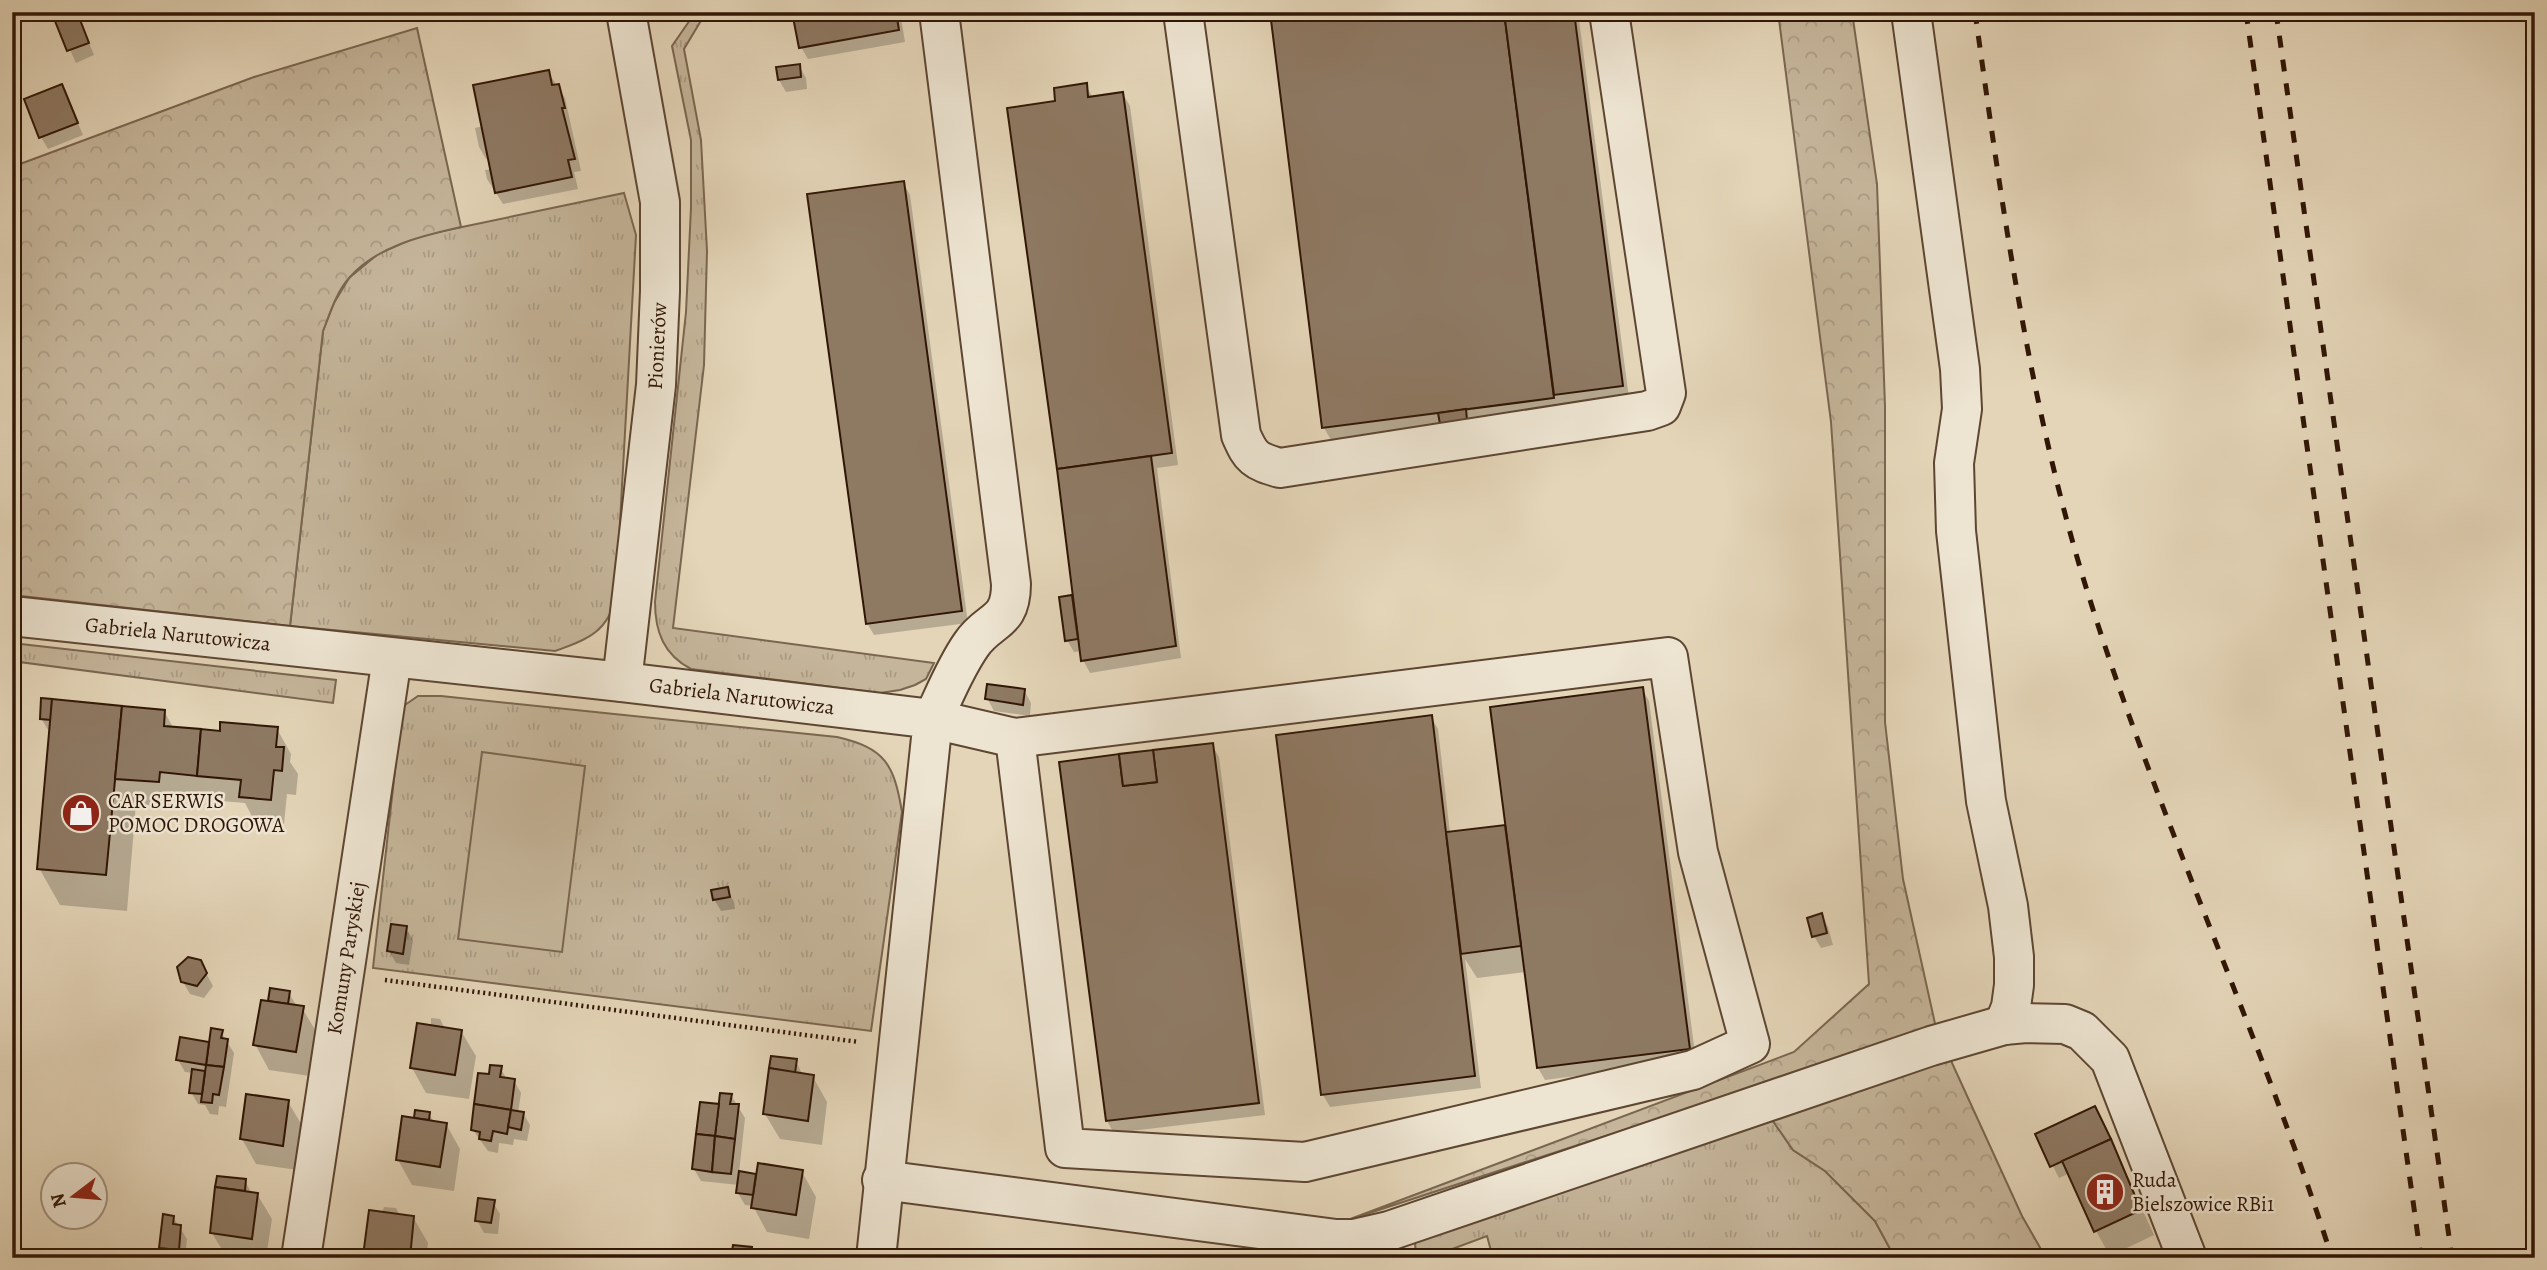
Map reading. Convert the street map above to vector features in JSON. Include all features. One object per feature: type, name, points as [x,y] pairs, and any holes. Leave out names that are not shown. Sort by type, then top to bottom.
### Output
[{"type":"street","name":"Pionierów","points":[[622,682],[656,385],[660,291],[660,202],[626,12]]},
{"type":"street","points":[[876,1258],[882,1180],[920,859],[933,719],[972,642],[1001,617],[1011,602],[1011,584],[939,12]]},
{"type":"street","points":[[1183,12],[1241,435],[1250,455],[1263,463],[1280,468],[1647,411],[1661,405],[1666,393],[1609,12]]},
{"type":"street","points":[[1910,12],[1961,369],[1962,409],[1954,463],[1956,531],[1986,801],[2008,906],[2014,957],[2011,1007],[2004,1025]]},
{"type":"street","name":"Gabriela Narutowicza","points":[[12,616],[622,682],[933,719],[1015,738]]},
{"type":"street","points":[[1668,657],[1698,852],[1750,1044],[1693,1070],[1305,1162],[1065,1148],[1015,738],[1668,657]]},
{"type":"street","name":"Komuny Paryskiej","points":[[301,1258],[392,658]]},
{"type":"street","points":[[882,1180],[1336,1239],[1354,1239],[1389,1231],[1931,1046],[2004,1025],[2045,1022],[2065,1024],[2082,1031],[2110,1059],[2187,1258]]},
{"type":"path","points":[[344,975],[898,1048]]},
{"type":"green space","points":[[1778,12],[1852,12],[1877,184],[1885,406],[1885,722],[1903,879],[1936,1028],[1345,1221],[1794,1052],[1869,984],[1831,422]]},
{"type":"green space","points":[[705,14],[684,49],[701,140],[707,251],[704,365],[673,628],[934,663],[926,679],[900,690],[880,693],[691,669],[674,657],[659,633],[655,602],[686,312],[691,208],[691,140],[672,46],[690,20]]},
{"type":"green space","points":[[417,28],[461,227],[386,250],[360,267],[349,278],[334,303],[323,331],[290,626],[12,595],[12,167],[254,77]]},
{"type":"green space","points":[[624,193],[636,235],[616,594],[613,607],[602,625],[587,638],[555,651],[290,626],[323,331],[334,303],[349,278],[378,254],[419,236]]},
{"type":"green space","points":[[12,643],[336,680],[333,703],[12,661]]},
{"type":"green space","points":[[418,696],[441,696],[837,737],[853,741],[877,753],[891,770],[902,812],[871,1031],[373,968],[402,707]]},
{"type":"green space","points":[[482,752],[585,766],[562,952],[458,939]]},
{"type":"green space","points":[[1947,1052],[2022,1216],[2046,1258],[1895,1258],[1875,1221],[1825,1171],[1793,1150],[1766,1111]]},
{"type":"green space","points":[[1766,1111],[1793,1150],[1825,1171],[1875,1221],[1895,1258],[1493,1258],[1487,1236],[1428,1258],[1416,1258],[1415,1242],[1422,1233]]},
{"type":"building","points":[[63,12],[77,12],[89,43],[67,51],[53,16]]},
{"type":"building","points":[[792,12],[896,12],[899,30],[799,48]]},
{"type":"building","points":[[1270,12],[1504,12],[1554,398],[1322,428]]},
{"type":"building","points":[[1504,12],[1574,12],[1623,386],[1554,395]]},
{"type":"building","points":[[800,64],[801,77],[778,80],[776,67]]},
{"type":"building","points":[[549,70],[552,85],[559,84],[565,108],[562,108],[575,159],[568,160],[572,177],[495,193],[473,85]]},
{"type":"building","points":[[1087,83],[1088,97],[1123,92],[1172,453],[1057,469],[1007,108],[1055,101],[1054,88]]},
{"type":"building","points":[[62,84],[78,123],[39,138],[24,99]]},
{"type":"building","points":[[904,181],[962,611],[866,624],[807,194]]},
{"type":"building","points":[[1466,409],[1467,420],[1440,424],[1438,413]]},
{"type":"building","points":[[1151,456],[1176,646],[1081,661],[1057,469]]},
{"type":"building","points":[[1072,595],[1078,639],[1065,641],[1059,597]]},
{"type":"building","points":[[987,684],[1025,689],[1023,705],[985,699]]},
{"type":"building","points":[[1643,687],[1690,1049],[1537,1068],[1490,707]]},
{"type":"building","points":[[41,698],[52,699],[51,720],[40,719]]},
{"type":"building","points":[[52,699],[122,706],[106,875],[37,869]]},
{"type":"building","points":[[122,706],[165,710],[164,726],[201,729],[197,776],[160,772],[159,782],[115,779]]},
{"type":"building","points":[[1432,715],[1475,1076],[1321,1095],[1276,735]]},
{"type":"building","points":[[220,722],[278,727],[276,747],[284,747],[282,771],[274,770],[271,800],[239,797],[241,780],[197,776],[201,729],[220,731]]},
{"type":"building","points":[[1213,743],[1259,1103],[1106,1121],[1059,762],[1119,754],[1123,786],[1157,782],[1153,750]]},
{"type":"building","points":[[1153,750],[1157,782],[1123,786],[1119,754]]},
{"type":"building","points":[[1505,825],[1521,946],[1461,954],[1446,832]]},
{"type":"building","points":[[728,887],[730,897],[713,900],[711,890]]},
{"type":"building","points":[[1822,913],[1827,933],[1812,937],[1807,918]]},
{"type":"building","points":[[391,924],[407,926],[403,954],[387,951]]},
{"type":"building","points":[[188,957],[201,960],[207,973],[197,986],[181,982],[177,967]]},
{"type":"building","points":[[270,988],[290,991],[288,1004],[268,1001]]},
{"type":"building","points":[[261,1000],[304,1006],[296,1052],[253,1045]]},
{"type":"building","points":[[417,1023],[462,1030],[455,1075],[410,1068]]},
{"type":"building","points":[[211,1028],[223,1030],[221,1038],[228,1039],[224,1067],[206,1065]]},
{"type":"building","points":[[180,1037],[209,1042],[206,1065],[176,1060]]},
{"type":"building","points":[[771,1056],[797,1059],[795,1073],[769,1068]]},
{"type":"building","points":[[206,1065],[224,1067],[219,1095],[213,1094],[212,1103],[201,1102]]},
{"type":"building","points":[[490,1065],[502,1066],[500,1077],[515,1079],[511,1110],[474,1104],[478,1073],[489,1074]]},
{"type":"building","points":[[769,1068],[814,1075],[808,1121],[763,1114]]},
{"type":"building","points":[[192,1069],[205,1071],[202,1094],[189,1093]]},
{"type":"building","points":[[720,1093],[732,1094],[730,1104],[739,1104],[735,1139],[715,1136]]},
{"type":"building","points":[[246,1094],[289,1100],[283,1146],[240,1139]]},
{"type":"building","points":[[700,1102],[719,1104],[715,1136],[696,1134]]},
{"type":"building","points":[[474,1104],[511,1110],[507,1134],[493,1131],[491,1141],[479,1139],[480,1132],[471,1130]]},
{"type":"building","points":[[2095,1106],[2111,1139],[2050,1167],[2035,1134]]},
{"type":"building","points":[[415,1110],[430,1112],[429,1120],[414,1118]]},
{"type":"building","points":[[511,1110],[524,1112],[521,1130],[508,1127]]},
{"type":"building","points":[[402,1116],[447,1123],[440,1167],[396,1160]]},
{"type":"building","points":[[696,1134],[715,1136],[712,1172],[692,1169]]},
{"type":"building","points":[[715,1136],[735,1139],[731,1174],[712,1172]]},
{"type":"building","name":"Ruda Bielszowice RBi1","points":[[2111,1139],[2141,1210],[2094,1232],[2062,1161]]},
{"type":"building","points":[[758,1163],[803,1170],[796,1215],[751,1208]]},
{"type":"building","points":[[739,1171],[756,1174],[753,1195],[736,1193]]},
{"type":"building","points":[[217,1176],[246,1179],[245,1191],[215,1187]]},
{"type":"building","points":[[215,1187],[258,1193],[252,1239],[210,1233]]},
{"type":"building","points":[[478,1198],[495,1200],[491,1223],[475,1221]]},
{"type":"building","points":[[369,1210],[414,1216],[410,1258],[363,1256]]},
{"type":"building","points":[[163,1214],[174,1216],[173,1224],[181,1225],[179,1250],[159,1248]]},
{"type":"building","points":[[733,1245],[752,1247],[751,1258],[731,1257]]},
{"type":"railway","points":[[1975,12],[2017,290],[2044,428],[2079,564],[2138,739],[2271,1084],[2332,1258]]},
{"type":"railway","points":[[2246,12],[2421,1258]]},
{"type":"railway","points":[[2276,12],[2452,1258]]},
{"type":"place","name":"CAR SERWIS POMOC DROGOWA","points":[[81,813]]},
{"type":"place","name":"Ruda Bielszowice RBi1","points":[[2105,1192]]}]
